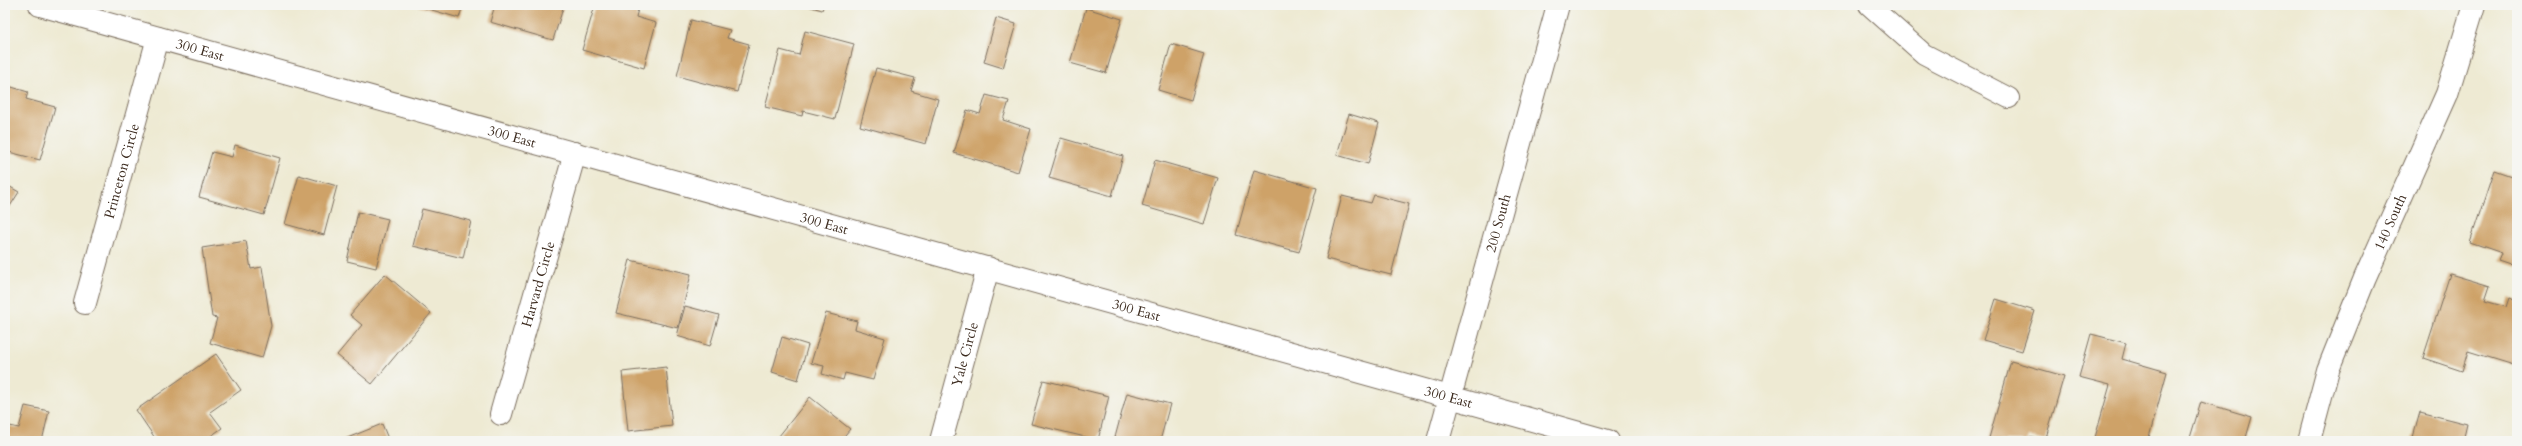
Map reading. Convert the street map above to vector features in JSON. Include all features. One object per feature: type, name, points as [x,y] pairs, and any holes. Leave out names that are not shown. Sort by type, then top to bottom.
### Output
[{"type":"street","name":"300 East","points":[[40,5],[1608,441]]},
{"type":"street","name":"200 South","points":[[1438,441],[1558,5]]},
{"type":"street","name":"140 South","points":[[2309,441],[2328,370],[2365,278],[2447,94],[2474,5]]},
{"type":"street","name":"Princeton Circle","points":[[85,303],[158,38]]},
{"type":"street","name":"Harvard Circle","points":[[501,414],[575,154]]},
{"type":"street","name":"Yale Circle","points":[[941,441],[988,268]]},
{"type":"lane","points":[[1869,5],[1924,54],[2009,98]]},
{"type":"building","points":[[415,5],[463,5],[459,18]]},
{"type":"building","points":[[495,5],[564,5],[553,40],[490,22]]},
{"type":"building","points":[[595,5],[639,5],[636,17],[656,23],[644,68],[582,50]]},
{"type":"building","points":[[804,5],[824,5],[822,10]]},
{"type":"building","points":[[1086,8],[1122,19],[1106,73],[1070,63]]},
{"type":"building","points":[[996,18],[1016,24],[1003,68],[984,62]]},
{"type":"building","points":[[691,20],[730,30],[727,38],[749,44],[737,92],[677,76]]},
{"type":"building","points":[[805,31],[854,44],[835,119],[803,111],[802,116],[765,107],[780,50],[799,55]]},
{"type":"building","points":[[1171,44],[1204,54],[1191,100],[1158,90]]},
{"type":"building","points":[[876,68],[915,78],[911,91],[938,99],[926,144],[860,126]]},
{"type":"building","points":[[5,85],[28,92],[26,99],[55,107],[40,160],[5,151]]},
{"type":"building","points":[[986,95],[1009,101],[1003,120],[1031,129],[1018,172],[954,153],[967,110],[980,114]]},
{"type":"building","points":[[1349,114],[1379,123],[1368,164],[1337,155]]},
{"type":"building","points":[[1061,138],[1123,156],[1112,196],[1049,178]]},
{"type":"building","points":[[235,145],[280,158],[264,215],[199,197],[212,152],[232,157]]},
{"type":"building","points":[[1155,160],[1218,178],[1204,224],[1142,206]]},
{"type":"building","points":[[1254,170],[1317,188],[1299,252],[1236,235]]},
{"type":"building","points":[[2494,170],[2517,178],[2517,266],[2499,260],[2502,253],[2470,242]]},
{"type":"building","points":[[299,175],[337,186],[324,235],[285,224]]},
{"type":"building","points":[[5,184],[19,192],[5,214]]},
{"type":"building","points":[[1374,195],[1409,204],[1391,275],[1326,259],[1342,196],[1371,203]]},
{"type":"building","points":[[422,209],[471,221],[463,258],[413,246]]},
{"type":"building","points":[[358,212],[388,219],[376,268],[347,261]]},
{"type":"building","points":[[246,241],[251,269],[262,267],[271,326],[262,358],[210,343],[217,318],[212,317],[202,248]]},
{"type":"building","points":[[630,260],[691,274],[678,328],[616,313]]},
{"type":"building","points":[[385,274],[431,313],[372,384],[337,355],[362,325],[350,315]]},
{"type":"building","points":[[2450,274],[2490,286],[2485,301],[2506,307],[2509,298],[2517,301],[2517,366],[2468,351],[2462,371],[2423,358]]},
{"type":"building","points":[[1996,299],[2035,311],[2022,351],[1983,340]]},
{"type":"building","points":[[685,306],[719,315],[710,346],[677,336]]},
{"type":"building","points":[[826,313],[857,321],[855,329],[885,338],[873,380],[845,373],[843,380],[822,374],[824,366],[811,363]]},
{"type":"building","points":[[2091,334],[2126,343],[2122,359],[2167,372],[2148,441],[2094,441],[2110,385],[2079,377]]},
{"type":"building","points":[[782,337],[808,345],[798,380],[772,372]]},
{"type":"building","points":[[216,354],[241,390],[210,412],[222,428],[204,441],[157,441],[136,410]]},
{"type":"building","points":[[2011,361],[2064,376],[2045,441],[2029,437],[2027,441],[1998,441],[1989,438]]},
{"type":"building","points":[[666,367],[672,426],[628,431],[622,372]]},
{"type":"building","points":[[1043,380],[1109,396],[1098,440],[1031,424]]},
{"type":"building","points":[[1127,393],[1170,404],[1160,441],[1114,441]]},
{"type":"building","points":[[810,397],[850,429],[840,441],[775,441]]},
{"type":"building","points":[[2201,402],[2252,417],[2245,441],[2189,441]]},
{"type":"building","points":[[25,406],[49,411],[42,441],[21,439],[20,441],[5,441],[5,425],[19,428]]},
{"type":"building","points":[[2420,412],[2467,424],[2463,441],[2412,441]]},
{"type":"building","points":[[382,424],[389,441],[340,441]]}]
